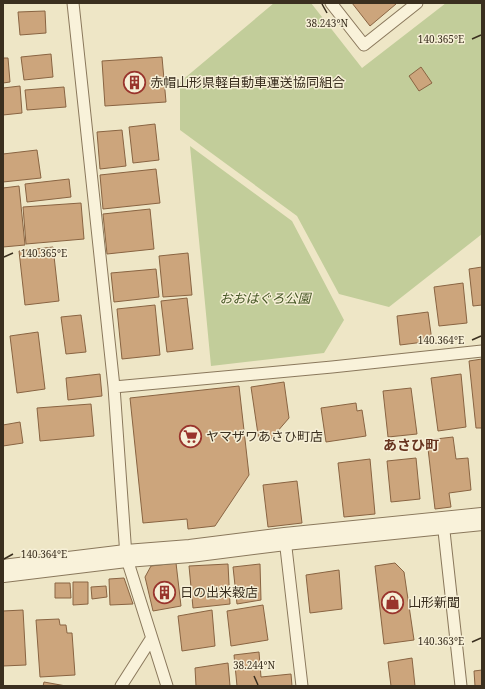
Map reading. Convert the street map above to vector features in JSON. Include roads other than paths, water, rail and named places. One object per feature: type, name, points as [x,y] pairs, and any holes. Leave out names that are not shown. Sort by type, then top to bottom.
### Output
[{"type":"street","points":[[3,571],[126,556],[190,551],[286,539],[482,519]]},
{"type":"lane","points":[[73,3],[114,387],[126,556],[167,686]]},
{"type":"lane","points":[[331,3],[364,45],[417,3]]},
{"type":"lane","points":[[114,387],[332,367],[482,351]]},
{"type":"lane","points":[[443,522],[461,686]]},
{"type":"lane","points":[[286,539],[302,686]]},
{"type":"lane","points":[[122,686],[151,639]]},
{"type":"place","name":"赤帽山形県軽自動車運送協同組合","points":[[134,82]]},
{"type":"place","name":"ヤマザワあさひ町店","points":[[190,436]]},
{"type":"place","name":"日の出米穀店","points":[[164,592]]},
{"type":"place","name":"山形新聞","points":[[393,602]]},
{"type":"district","name":"あさひ町","points":[[411,444]]},
{"type":"park label","name":"おおはぐろ公園","points":[[265,298]]}]
